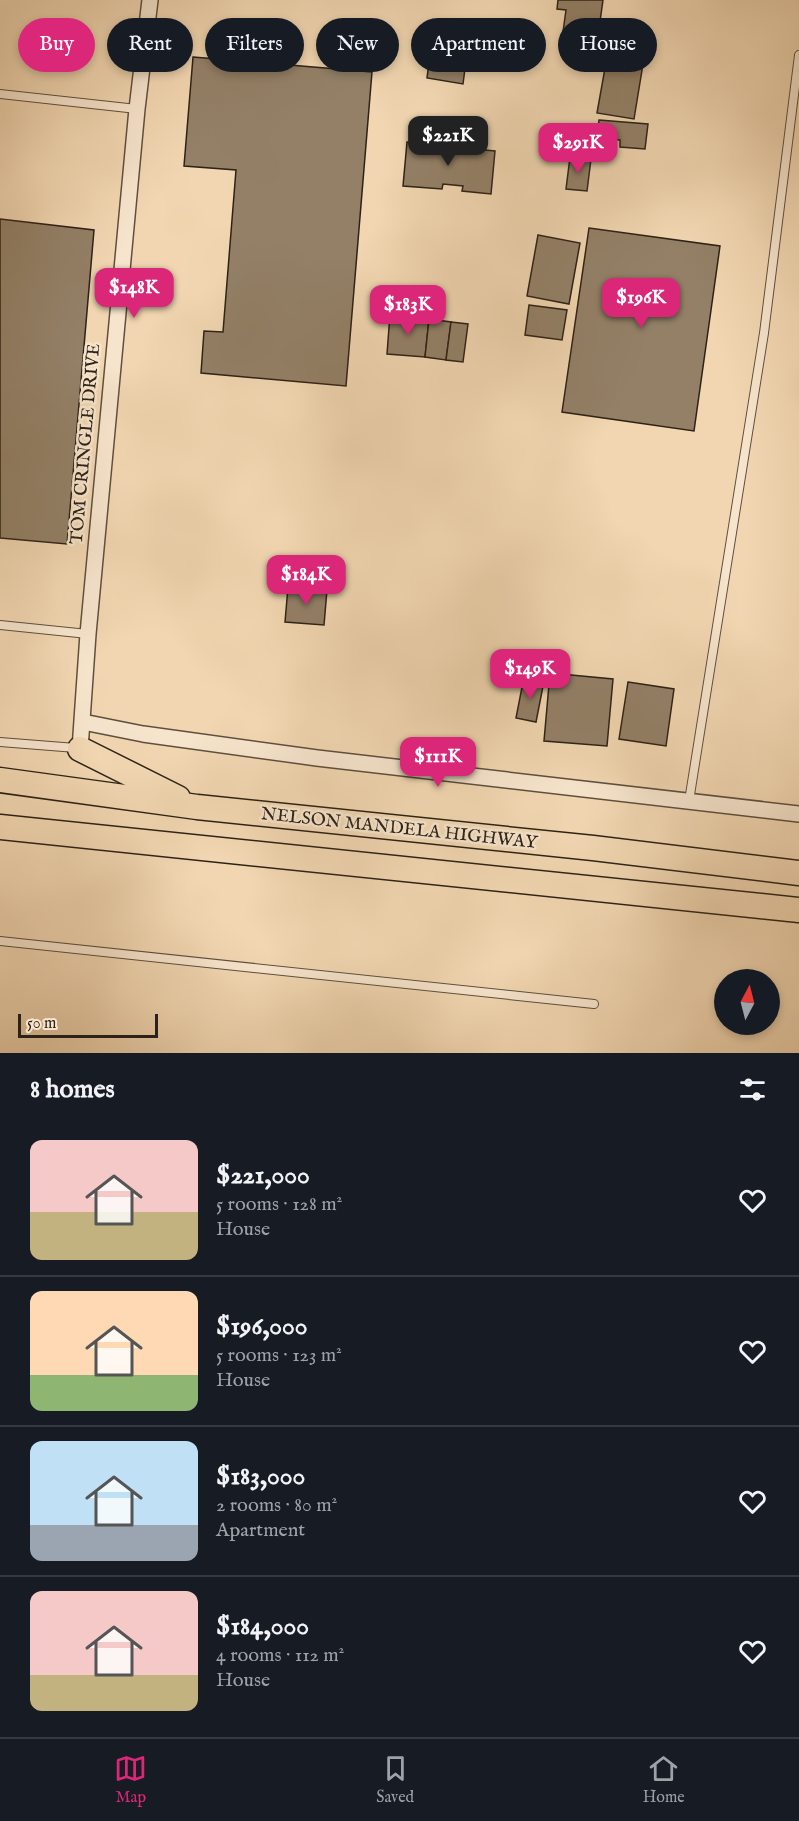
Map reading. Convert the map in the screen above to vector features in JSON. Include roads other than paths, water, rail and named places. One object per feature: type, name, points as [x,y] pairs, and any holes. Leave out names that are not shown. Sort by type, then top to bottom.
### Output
[{"type":"highway","points":[[80,748],[196,807]]},
{"type":"highway","name":"NELSON MANDELA HIGHWAY","points":[[0,780],[196,807],[799,873]]},
{"type":"highway","points":[[0,827],[799,910]]},
{"type":"street","name":"TOM CRINGLE DRIVE","points":[[80,748],[88,634],[137,109],[150,0]]},
{"type":"street","points":[[82,722],[143,734],[317,758],[799,814]]},
{"type":"lane","points":[[688,801],[764,333],[799,55]]},
{"type":"lane","points":[[0,94],[137,109]]},
{"type":"lane","points":[[0,625],[88,634]]},
{"type":"lane","points":[[0,742],[80,748]]},
{"type":"lane","points":[[0,941],[594,1004]]}]
